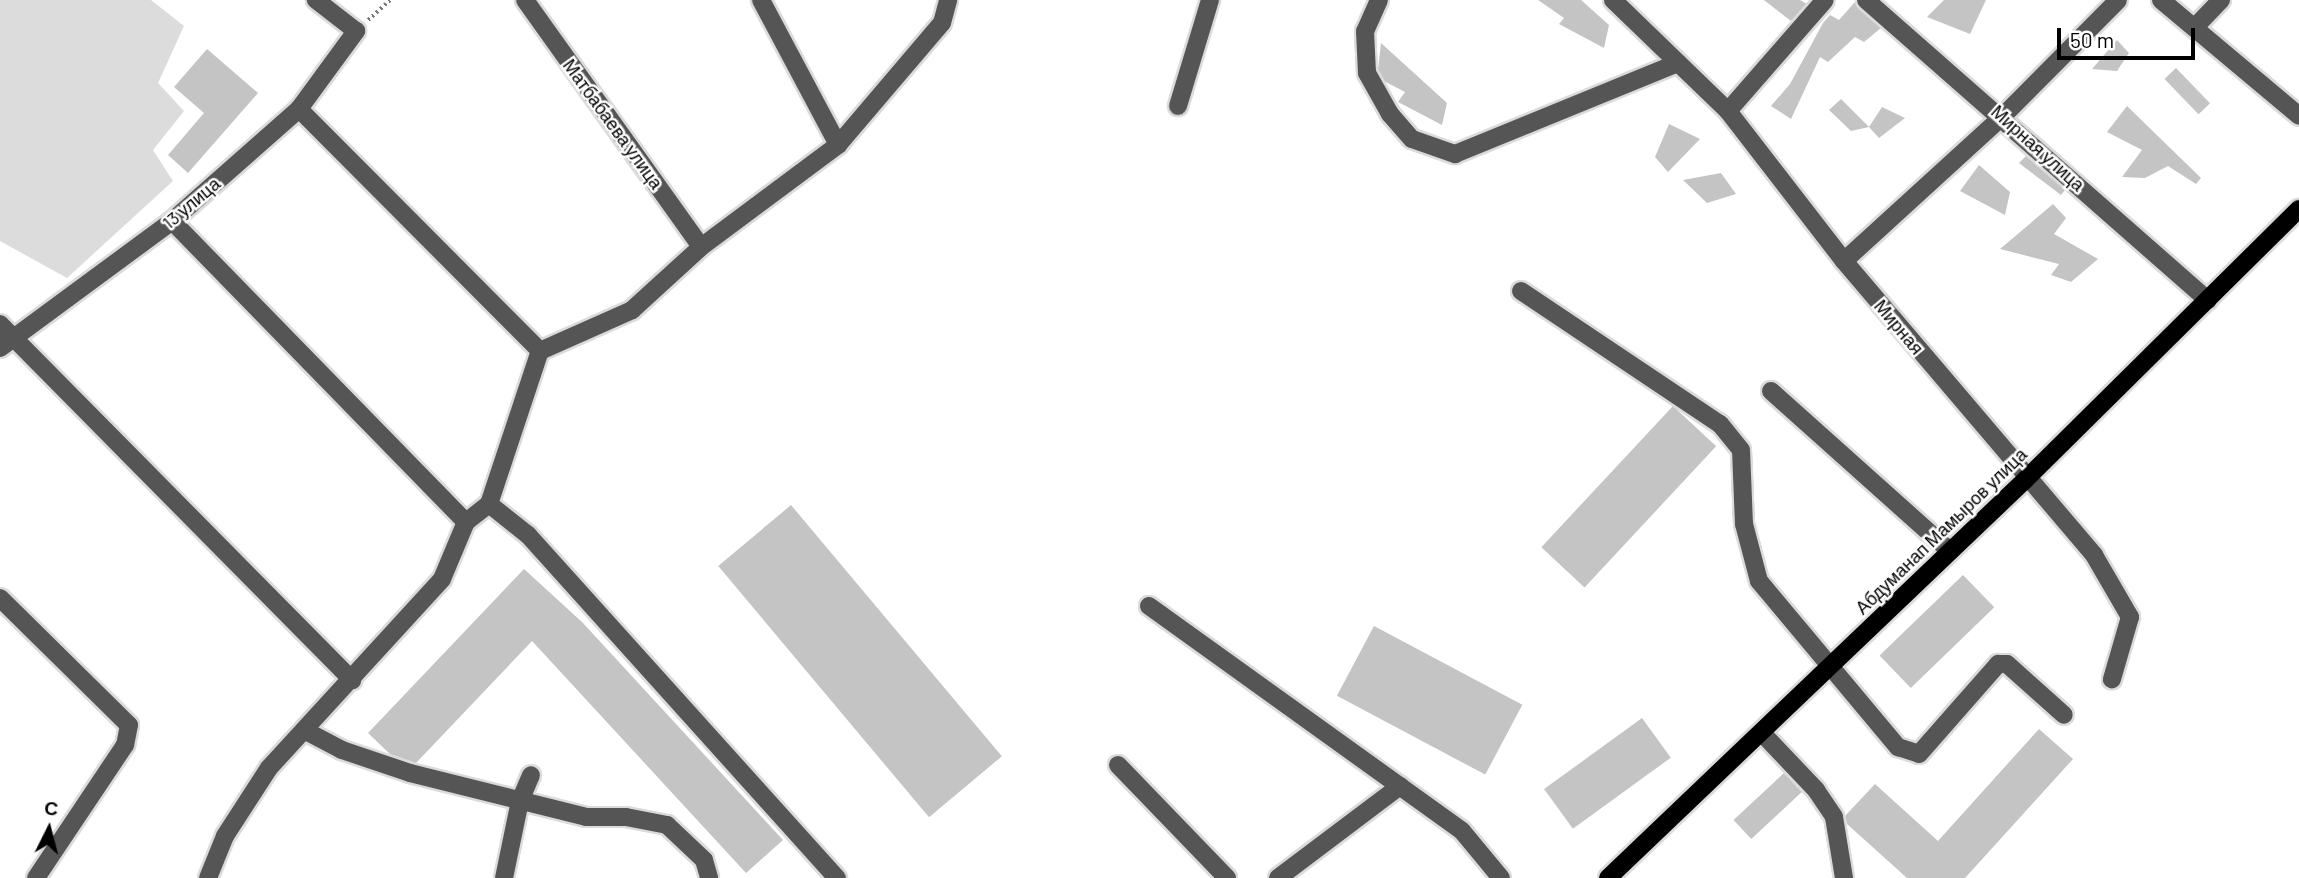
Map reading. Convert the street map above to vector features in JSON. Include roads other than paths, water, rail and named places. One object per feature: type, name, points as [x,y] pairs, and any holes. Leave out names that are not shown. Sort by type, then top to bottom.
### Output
[{"type":"main road","name":"Абдуманап Мамыров улица","points":[[1608,878],[2026,479],[2299,209]]},
{"type":"street","name":"13 улица","points":[[0,348],[172,221],[299,109],[356,31],[316,0]]},
{"type":"street","name":"Матбабаева улица","points":[[524,0],[701,247]]},
{"type":"street","points":[[761,0],[838,145]]},
{"type":"street","points":[[208,878],[225,836],[269,768],[442,579],[466,522],[489,504],[540,351],[632,310],[701,247],[838,145],[942,23],[948,0]]},
{"type":"street","points":[[1178,106],[1210,0]]},
{"type":"street","points":[[1380,0],[1365,32],[1367,73],[1390,114],[1412,139],[1455,154],[1678,63]]},
{"type":"street","name":"Мирная","points":[[1613,0],[1728,111],[1844,261],[2026,479],[2094,555],[2130,617],[2112,679]]},
{"type":"street","points":[[1728,111],[1825,0]]},
{"type":"street","name":"Мирная улица","points":[[1866,0],[2003,116],[2208,300]]},
{"type":"street","points":[[1844,261],[2003,116],[2118,0]]},
{"type":"street","points":[[2161,0],[2196,26],[2299,116]]},
{"type":"street","points":[[2196,26],[2221,0]]},
{"type":"street","points":[[299,109],[540,351]]},
{"type":"street","points":[[172,221],[466,522]]},
{"type":"street","points":[[1521,291],[1609,353],[1658,380],[1727,433],[1741,450],[1745,466],[1744,524],[1759,581],[1907,753],[1919,754],[1998,664],[2007,664],[2064,715]]},
{"type":"street","points":[[0,324],[15,336],[352,680]]},
{"type":"street","points":[[1771,391],[1950,551]]},
{"type":"street","points":[[489,504],[528,535],[837,878]]},
{"type":"street","points":[[0,597],[129,724],[125,745],[34,877]]},
{"type":"street","points":[[1149,606],[1462,831],[1501,878]]},
{"type":"street","points":[[304,730],[342,750],[399,769],[520,801],[586,817],[626,817],[667,825],[704,860],[709,878]]},
{"type":"street","points":[[1762,733],[1816,790],[1834,817],[1844,878]]},
{"type":"street","points":[[1118,765],[1227,878]]},
{"type":"street","points":[[504,878],[520,801],[531,775]]},
{"type":"street","points":[[1278,878],[1400,786]]}]
